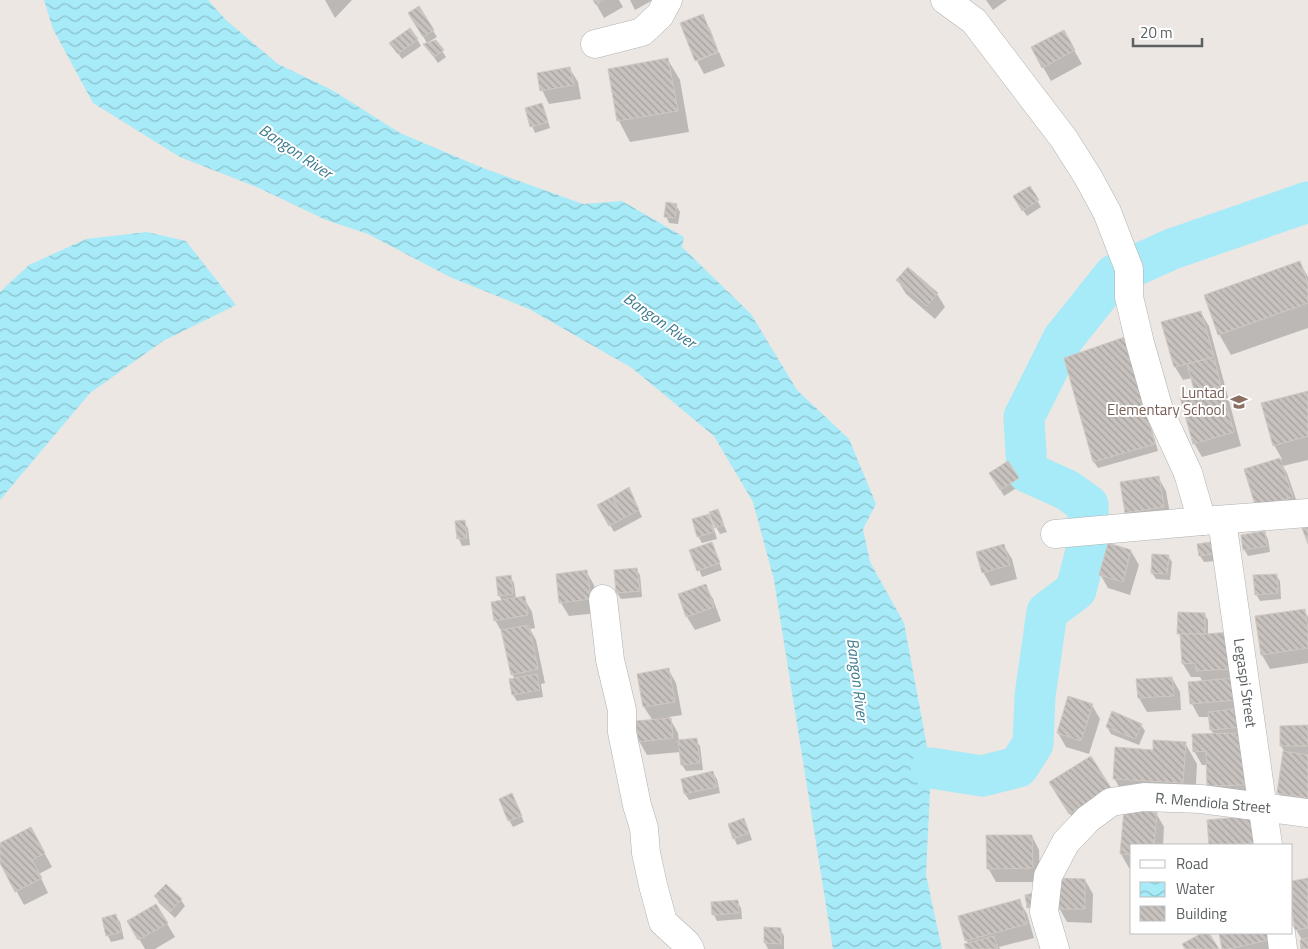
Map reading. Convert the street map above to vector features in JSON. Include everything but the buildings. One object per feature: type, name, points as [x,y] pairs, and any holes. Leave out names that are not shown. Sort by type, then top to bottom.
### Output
[{"type":"street","points":[[595,44],[642,32],[660,14],[668,0]]},
{"type":"street","name":"Legaspi Street","points":[[945,0],[974,21],[1064,139],[1107,212],[1129,269],[1129,297],[1159,410],[1212,520],[1268,844]]},
{"type":"street","points":[[1055,534],[1308,513]]},
{"type":"street","points":[[603,599],[610,660],[622,710],[622,732],[637,805],[644,828],[646,853],[653,885],[663,922],[690,949]]},
{"type":"street","name":"R. Mendiola Street","points":[[1055,949],[1044,912],[1048,876],[1066,842],[1088,819],[1111,802],[1144,796],[1200,799],[1308,813]]},
{"type":"street","points":[[1281,934],[1283,949]]},
{"type":"water","name":"Bangon River","points":[[44,0],[208,0],[226,20],[278,64],[332,90],[400,133],[483,168],[583,204],[622,201],[684,237],[682,247],[751,314],[797,390],[849,439],[876,504],[863,529],[870,562],[904,623],[931,768],[926,875],[942,949],[833,949],[774,580],[753,502],[714,436],[632,368],[529,309],[450,277],[368,234],[326,220],[259,188],[180,157],[93,103],[53,29]]},
{"type":"water","points":[[147,232],[186,241],[236,305],[163,341],[90,393],[0,500],[0,292],[29,265],[86,239]]},
{"type":"waterway","points":[[931,768],[982,776],[1018,767],[1033,744],[1035,696],[1047,612],[1076,590],[1088,543],[1088,505],[1067,490],[1027,472],[1024,417],[1063,339],[1114,275],[1172,249],[1308,202]]},
{"type":"place","name":"Luntad Elementary School","points":[[1239,402]]}]
